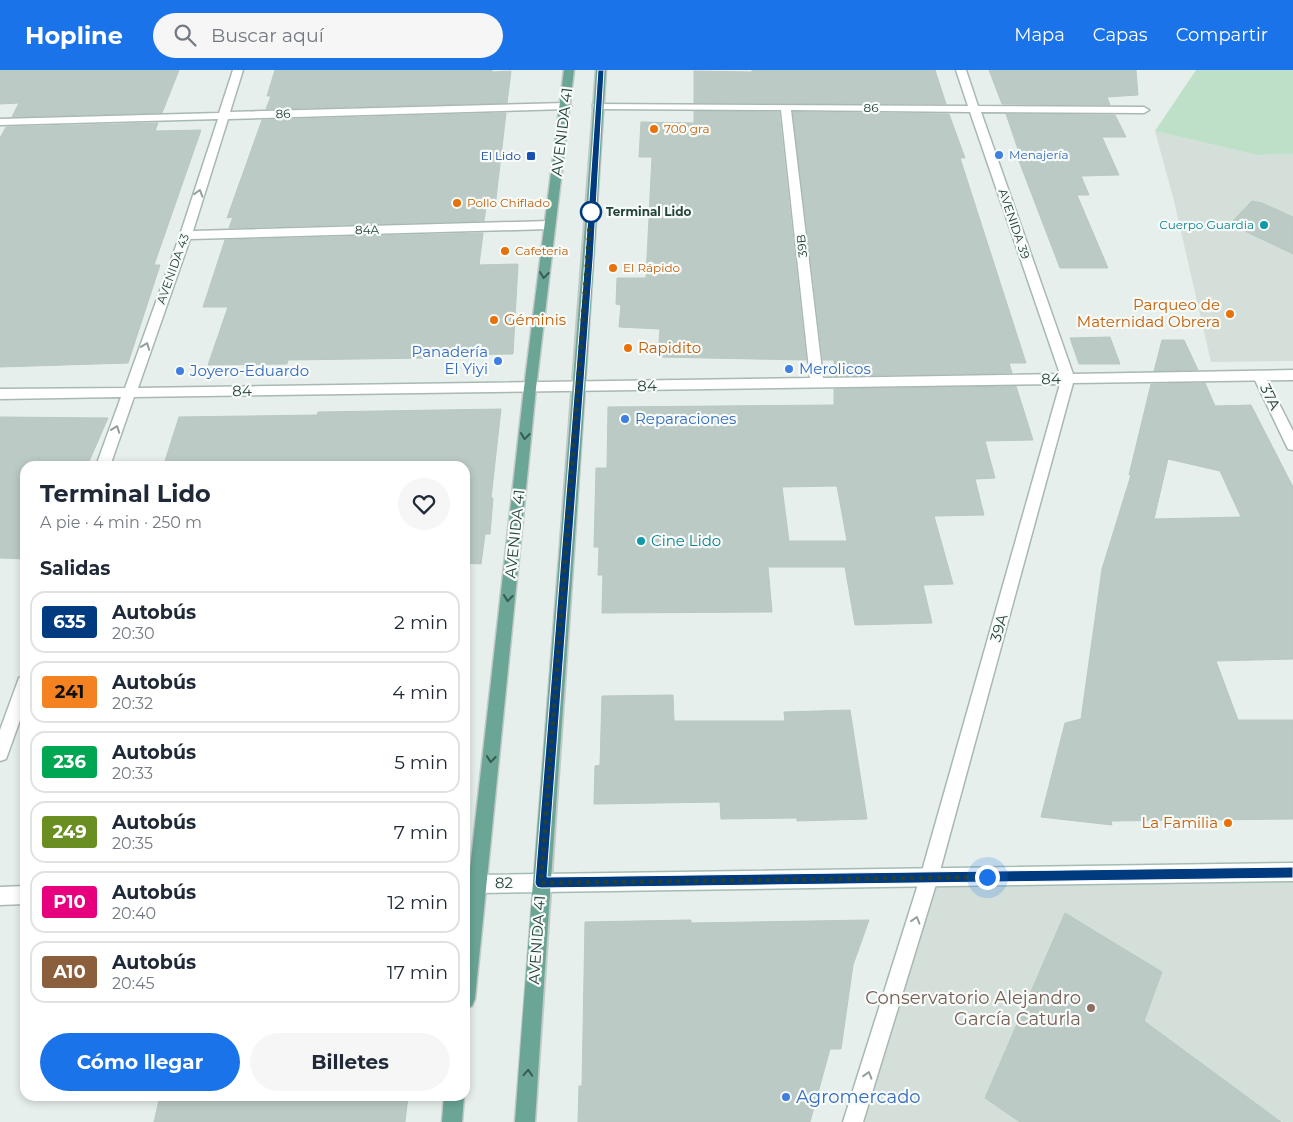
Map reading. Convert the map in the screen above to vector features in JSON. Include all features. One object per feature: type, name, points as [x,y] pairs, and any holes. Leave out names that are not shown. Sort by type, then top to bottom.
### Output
[{"type":"main road","name":"AVENIDA 41","points":[[470,903],[549,225],[570,70]]},
{"type":"main road","name":"AVENIDA 41","points":[[525,1122],[541,883],[589,259],[597,106],[601,70]]},
{"type":"main road","points":[[452,1122],[454,1101]]},
{"type":"street","name":"AVENIDA 43","points":[[105,461],[186,235],[222,115],[238,70]]},
{"type":"street","name":"AVENIDA 39","points":[[961,70],[1068,379]]},
{"type":"street","name":"86","points":[[0,122],[566,106]]},
{"type":"street","name":"86","points":[[597,106],[1144,110]]},
{"type":"street","name":"39B","points":[[786,108],[817,383]]},
{"type":"street","name":"84A","points":[[186,235],[549,225]]},
{"type":"street","name":"84","points":[[0,394],[530,388],[1293,375]]},
{"type":"street","name":"37A","points":[[1259,376],[1293,446]]},
{"type":"street","name":"39A","points":[[853,1122],[929,878],[1068,379]]},
{"type":"street","points":[[0,753],[20,697]]},
{"type":"street","name":"82","points":[[471,884],[1293,872]]},
{"type":"street","points":[[0,896],[20,895]]},
{"type":"shaded area","points":[[1155,131],[1257,155],[1293,154],[1293,361],[1211,362],[1174,201]]},
{"type":"shaded area","name":"Conservatorio Alejandro García Caturla","points":[[1293,872],[1293,1122],[853,1122],[929,878]]},
{"type":"green space","points":[[1196,70],[1293,70],[1293,154],[1257,155],[1155,131]]},
{"type":"building","points":[[0,70],[179,70],[162,113],[12,117],[19,103],[0,104]]},
{"type":"building","points":[[275,70],[511,71],[507,103],[266,109],[271,96],[267,96]]},
{"type":"building","points":[[752,70],[935,70],[946,104],[694,103],[694,71],[752,72]]},
{"type":"building","points":[[989,70],[1136,70],[1138,95],[1107,97],[1110,105],[1002,104]]},
{"type":"building","points":[[694,111],[779,112],[806,360],[658,357],[660,329],[619,327],[621,305],[616,304],[617,278],[646,278],[652,157],[639,157],[641,122],[694,123]]},
{"type":"building","points":[[793,112],[949,114],[965,158],[960,158],[1026,363],[1009,363],[1012,373],[834,376],[834,360],[823,360]]},
{"type":"building","points":[[506,113],[495,207],[486,207],[484,221],[229,228],[233,217],[227,218],[262,120]]},
{"type":"building","points":[[1006,114],[1115,115],[1126,137],[1102,137],[1119,175],[1081,176],[1089,195],[1077,195],[1108,268],[1060,268],[1019,161],[1022,161]]},
{"type":"building","points":[[158,123],[155,131],[201,130],[154,265],[160,265],[128,363],[0,367],[0,138],[6,127]]},
{"type":"building","name":"Cuerpo Guardia","points":[[1252,201],[1262,203],[1293,217],[1293,254],[1230,224]]},
{"type":"building","points":[[483,233],[479,265],[518,264],[513,354],[432,355],[431,358],[288,360],[287,364],[208,365],[228,307],[203,307],[225,240]]},
{"type":"building","points":[[1110,337],[1120,364],[1079,364],[1070,338]]},
{"type":"building","points":[[1162,340],[1184,340],[1198,370],[1154,371]]},
{"type":"building","points":[[1205,383],[1215,406],[1251,405],[1293,487],[1293,659],[1216,661],[1238,720],[1293,720],[1293,819],[1111,821],[1112,825],[1041,817],[1065,723],[1081,719],[1102,569],[1131,475],[1129,475],[1151,384]],"holes":[[[1168,459],[1220,471],[1241,517],[1154,519]]]},
{"type":"building","points":[[1016,386],[1033,440],[985,441],[995,478],[975,479],[984,515],[934,516],[953,584],[923,585],[932,623],[855,625],[845,567],[768,567],[772,612],[602,613],[603,575],[598,575],[599,547],[594,547],[596,468],[607,468],[608,407],[834,405],[834,389]],"holes":[[[837,486],[847,541],[789,541],[782,487]]]},
{"type":"building","points":[[501,409],[491,498],[493,498],[490,534],[485,534],[481,564],[470,563],[470,461],[165,461],[179,417],[317,415],[318,412]]},
{"type":"building","points":[[0,417],[108,418],[89,461],[20,461],[20,559],[0,558]]},
{"type":"building","points":[[673,695],[674,721],[785,721],[784,712],[850,710],[867,819],[797,821],[797,818],[721,819],[720,802],[594,804],[595,766],[600,765],[602,696]]},
{"type":"building","points":[[1065,913],[1162,972],[1144,1021],[1281,1122],[1020,1122],[985,1098]]},
{"type":"building","points":[[691,920],[691,923],[869,920],[853,965],[841,1049],[830,1049],[810,1122],[578,1122],[579,1086],[582,1086],[585,922]]},
{"type":"building","points":[[159,1101],[407,1101],[405,1122],[154,1122]]},
{"type":"bus line","name":"635","points":[[601,70],[597,106],[589,259],[541,883],[1293,872]]},
{"type":"place","name":"700 gra","points":[[654,129]]},
{"type":"place","name":"Menajería","points":[[999,155]]},
{"type":"place","name":"El Lido","points":[[531,156]]},
{"type":"place","name":"Pollo Chiflado","points":[[457,203]]},
{"type":"place","name":"Terminal Lido","points":[[591,212]]},
{"type":"place","name":"Cuerpo Guardia","points":[[1264,225]]},
{"type":"place","name":"Cafeteria","points":[[505,251]]},
{"type":"place","name":"El Rápido","points":[[613,268]]},
{"type":"place","name":"Parqueo de Maternidad Obrera","points":[[1230,314]]},
{"type":"place","name":"Géminis","points":[[494,320]]},
{"type":"place","name":"Rapidito","points":[[628,348]]},
{"type":"place","name":"Panadería El Yiyi","points":[[498,361]]},
{"type":"place","name":"Merolicos","points":[[789,369]]},
{"type":"place","name":"Joyero-Eduardo","points":[[180,371]]},
{"type":"place","name":"Reparaciones","points":[[625,419]]},
{"type":"place","name":"Cine Lido","points":[[641,541]]},
{"type":"place","name":"La Familia","points":[[1228,823]]},
{"type":"place","name":"Conservatorio Alejandro García Caturla","points":[[1091,1008]]},
{"type":"place","name":"Agromercado","points":[[786,1097]]},
{"type":"route","points":[[591,212],[541,883],[987,877]]}]
